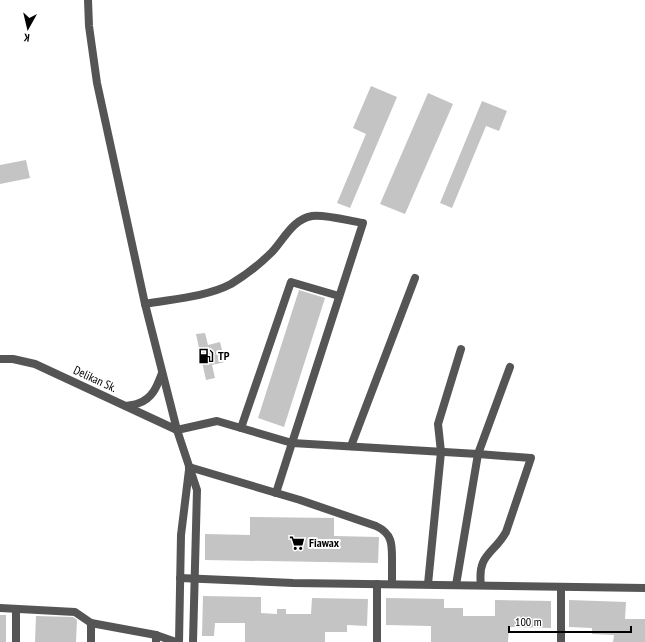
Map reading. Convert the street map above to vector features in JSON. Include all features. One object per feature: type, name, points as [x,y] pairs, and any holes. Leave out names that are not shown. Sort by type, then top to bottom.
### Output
[{"type":"street","points":[[88,0],[89,26],[97,83],[145,304],[177,430],[197,490],[193,642]]},
{"type":"street","points":[[145,304],[215,291],[231,284],[272,252],[301,219],[317,215],[363,224],[276,493]]},
{"type":"street","points":[[351,446],[414,278]]},
{"type":"street","points":[[241,428],[291,282],[339,296]]},
{"type":"street","points":[[428,584],[441,452],[438,424],[460,349]]},
{"type":"street","name":"Delikan Sk.","points":[[0,358],[13,359],[35,364],[177,430]]},
{"type":"street","points":[[456,585],[478,454],[510,367]]},
{"type":"street","points":[[126,406],[139,403],[152,395],[157,388],[162,372]]},
{"type":"street","points":[[177,430],[217,421],[292,443],[531,458],[506,532],[500,542],[487,554],[482,564],[480,571],[481,585]]},
{"type":"street","points":[[189,467],[300,500],[381,528],[387,534],[392,546],[392,584]]},
{"type":"street","points":[[179,642],[182,535],[189,467]]},
{"type":"street","points":[[180,578],[293,583],[645,588]]},
{"type":"street","points":[[376,642],[377,584]]},
{"type":"street","points":[[561,642],[562,586]]},
{"type":"street","points":[[0,608],[76,612],[91,623],[176,642]]},
{"type":"street","points":[[16,610],[16,642]]},
{"type":"street","points":[[91,623],[91,642]]},
{"type":"building","points":[[371,86],[397,97],[350,208],[337,203],[366,134],[353,128]]},
{"type":"building","points":[[428,93],[453,104],[405,214],[380,204]]},
{"type":"building","points":[[482,101],[507,111],[499,131],[486,126],[452,208],[440,203]]},
{"type":"building","points":[[26,160],[30,178],[0,184],[0,165]]},
{"type":"building","points":[[299,290],[325,298],[284,427],[258,418]]},
{"type":"building","points":[[205,333],[208,345],[220,342],[225,362],[212,365],[215,378],[206,380],[196,334]]},
{"type":"building","points":[[250,517],[334,518],[334,536],[379,537],[378,563],[205,560],[205,534],[250,535]]},
{"type":"building","points":[[203,596],[261,597],[261,613],[277,614],[277,609],[286,609],[286,614],[311,614],[312,598],[368,599],[367,626],[347,625],[347,632],[325,632],[325,642],[245,642],[245,623],[215,623],[214,636],[202,636]]},
{"type":"building","points":[[386,598],[444,599],[444,608],[463,608],[463,616],[495,616],[495,600],[551,601],[551,628],[509,627],[508,642],[431,642],[431,626],[386,625]]},
{"type":"building","points":[[569,600],[626,602],[625,619],[645,619],[645,642],[613,642],[614,635],[592,634],[592,628],[569,627]]},
{"type":"building","points":[[0,615],[6,615],[6,642],[0,642]]},
{"type":"building","points":[[36,616],[73,617],[77,620],[76,642],[35,642]]},
{"type":"place","name":"TP","points":[[206,356]]},
{"type":"place","name":"Fiawax","points":[[297,543]]}]
